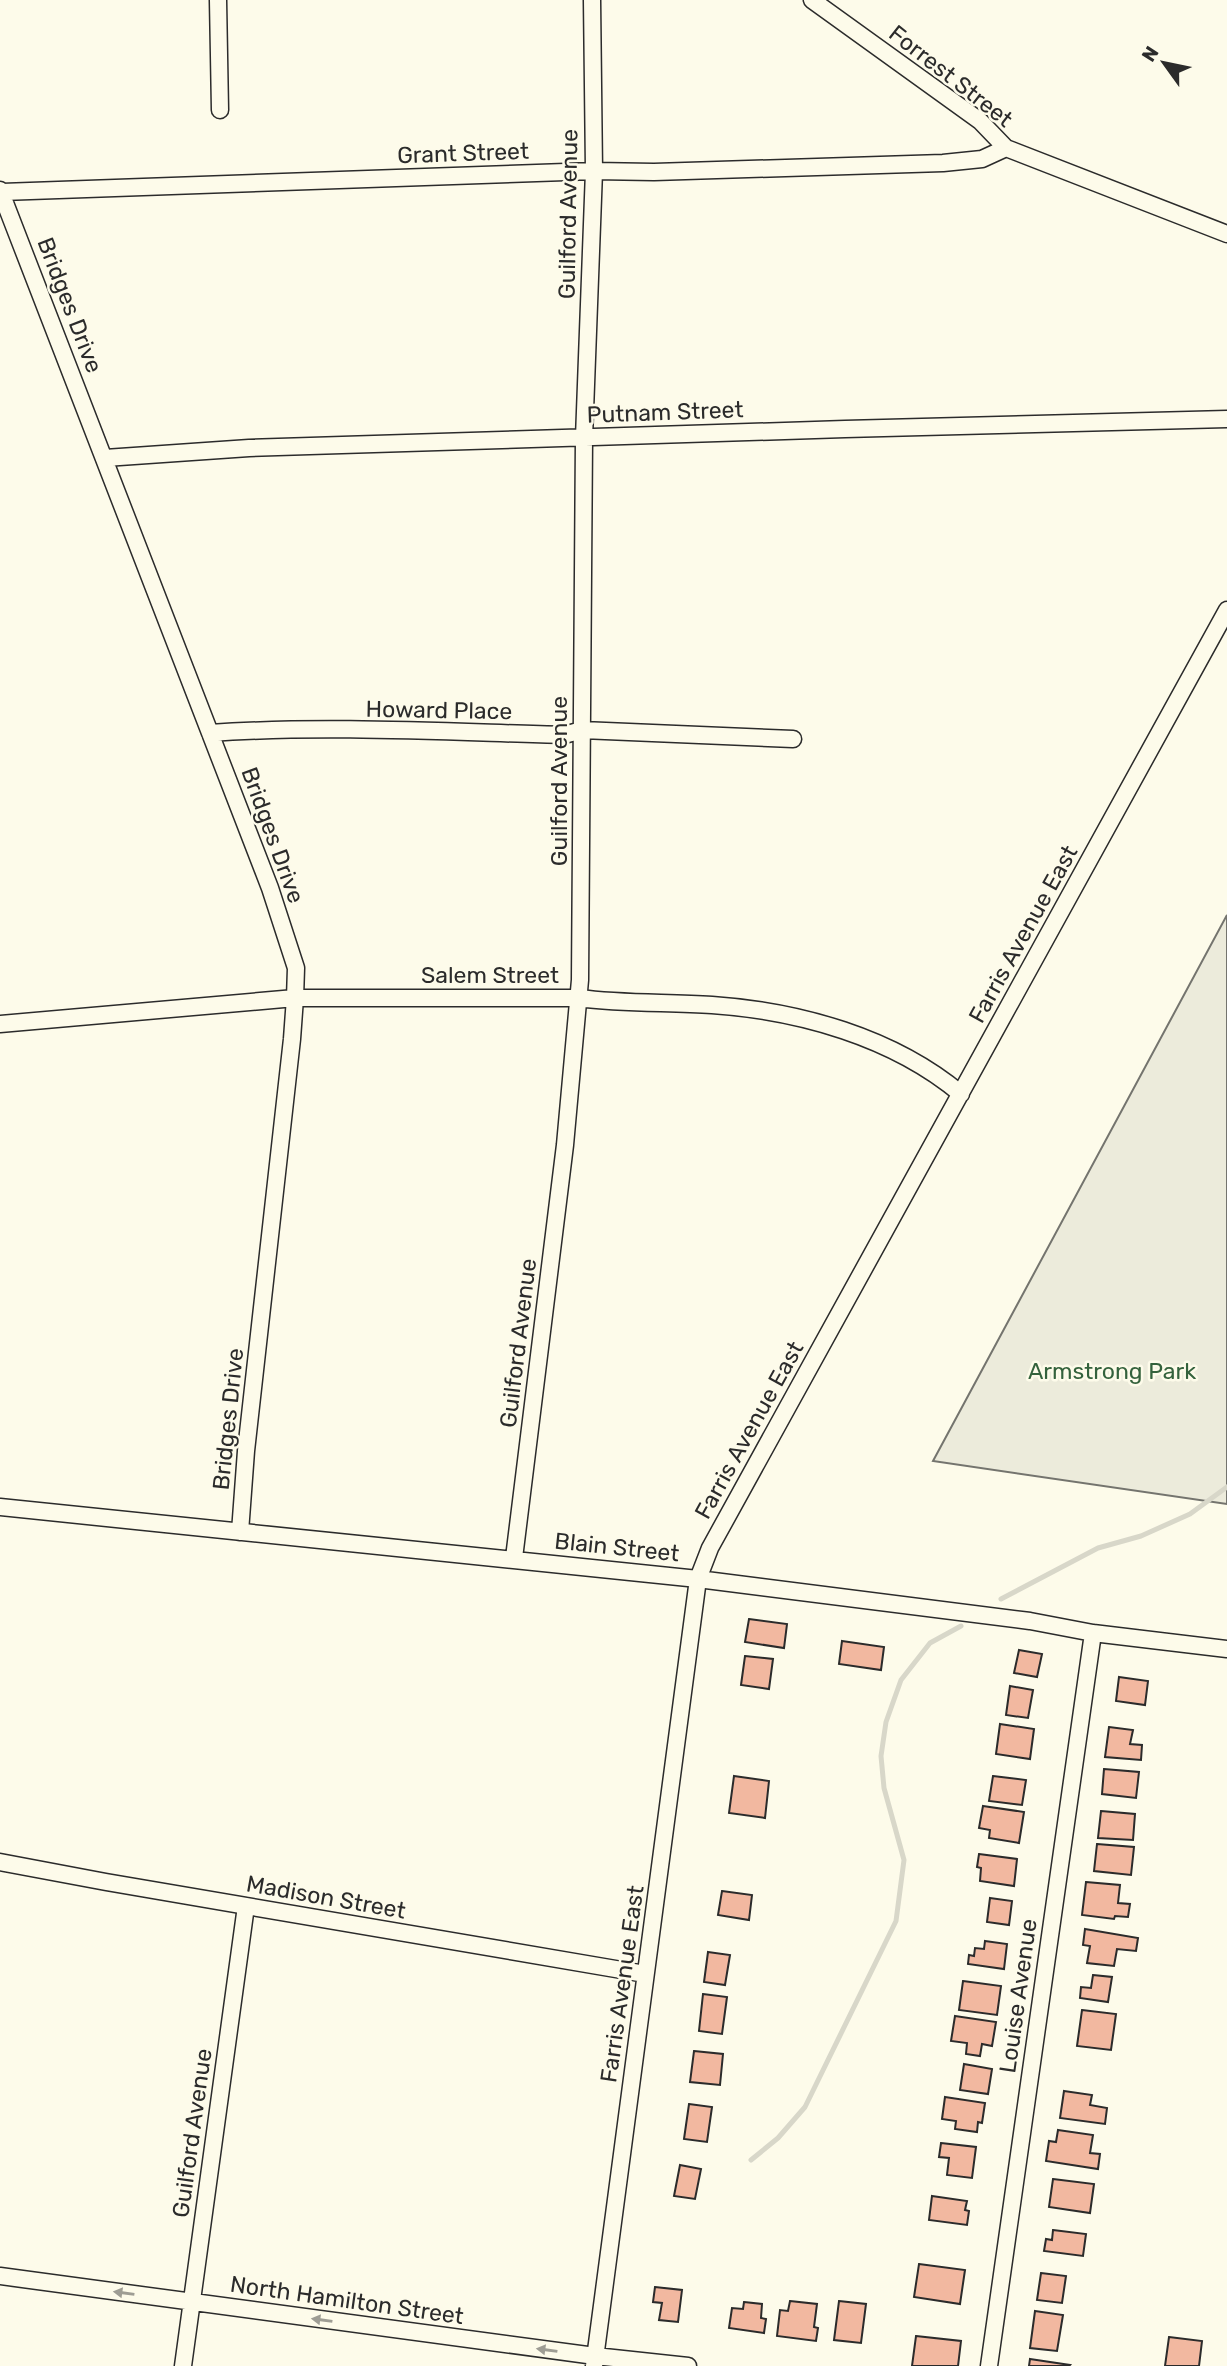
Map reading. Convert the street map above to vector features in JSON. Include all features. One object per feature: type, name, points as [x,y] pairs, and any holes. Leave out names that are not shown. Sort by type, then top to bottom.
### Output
[{"type":"street","points":[[218,0],[220,110]]},
{"type":"street","name":"Guilford Avenue","points":[[514,1558],[565,1145],[579,998],[584,438],[594,171],[592,0]]},
{"type":"street","name":"Forrest Street","points":[[812,0],[980,121],[1006,148],[1227,234]]},
{"type":"street","name":"Grant Street","points":[[1,191],[594,171],[654,172],[943,163],[982,159],[1006,148]]},
{"type":"street","name":"Bridges Drive","points":[[1,191],[270,888],[296,968],[291,1053],[246,1451],[240,1532]]},
{"type":"street","name":"Putnam Street","points":[[105,458],[249,448],[1227,419]]},
{"type":"street","name":"Farris Avenue East","points":[[595,2361],[698,1579],[710,1548],[1227,610]]},
{"type":"street","name":"Howard Place","points":[[210,733],[369,731],[564,735],[582,730],[793,739]]},
{"type":"street","name":"Salem Street","points":[[0,1024],[295,998],[579,998],[614,1003],[713,1005],[796,1017],[886,1047],[946,1082],[961,1094]]},
{"type":"street","name":"Blain Street","points":[[0,1507],[698,1579],[1227,1649]]},
{"type":"street","name":"Louise Avenue","points":[[989,2366],[1093,1633]]},
{"type":"street","name":"Madison Street","points":[[0,1862],[645,1974]]},
{"type":"street","name":"Guilford Avenue","points":[[183,2366],[246,1906]]},
{"type":"street","name":"North Hamilton Street","points":[[0,2276],[595,2361],[688,2366]]},
{"type":"green space","name":"Armstrong Park","points":[[1227,915],[1227,1504],[933,1461]]},
{"type":"building","points":[[749,1619],[787,1624],[784,1648],[745,1642]]},
{"type":"building","points":[[842,1641],[884,1647],[881,1670],[839,1664]]},
{"type":"building","points":[[1019,1650],[1042,1654],[1037,1677],[1014,1673]]},
{"type":"building","points":[[745,1656],[773,1659],[769,1689],[741,1685]]},
{"type":"building","points":[[1119,1677],[1148,1681],[1145,1705],[1116,1701]]},
{"type":"building","points":[[1010,1686],[1033,1690],[1028,1718],[1006,1715]]},
{"type":"building","points":[[1000,1724],[1034,1729],[1030,1759],[996,1754]]},
{"type":"building","points":[[1109,1727],[1133,1730],[1130,1744],[1142,1745],[1141,1760],[1105,1757]]},
{"type":"building","points":[[1104,1769],[1139,1772],[1136,1798],[1102,1794]]},
{"type":"building","points":[[734,1776],[769,1781],[765,1818],[729,1813]]},
{"type":"building","points":[[993,1776],[1026,1780],[1022,1805],[989,1801]]},
{"type":"building","points":[[983,1806],[1024,1812],[1019,1843],[989,1838],[990,1830],[979,1828]]},
{"type":"building","points":[[1101,1811],[1135,1814],[1133,1840],[1098,1838]]},
{"type":"building","points":[[1097,1844],[1134,1847],[1131,1875],[1094,1871]]},
{"type":"building","points":[[979,1854],[1017,1859],[1014,1886],[980,1881],[981,1868],[977,1867]]},
{"type":"building","points":[[1086,1882],[1120,1885],[1118,1903],[1130,1904],[1128,1917],[1115,1916],[1114,1919],[1082,1915]]},
{"type":"building","points":[[722,1891],[752,1895],[749,1920],[718,1915]]},
{"type":"building","points":[[990,1898],[1012,1901],[1009,1925],[987,1922]]},
{"type":"building","points":[[1085,1929],[1138,1938],[1136,1951],[1117,1949],[1114,1966],[1087,1963],[1090,1946],[1083,1945]]},
{"type":"building","points":[[985,1941],[1007,1944],[1004,1969],[968,1964],[969,1955],[974,1956],[975,1948],[984,1949]]},
{"type":"building","points":[[708,1952],[730,1955],[725,1985],[704,1982]]},
{"type":"building","points":[[1093,1975],[1112,1977],[1108,2002],[1080,1998],[1081,1987],[1091,1988]]},
{"type":"building","points":[[963,1981],[1001,1986],[997,2015],[959,2010]]},
{"type":"building","points":[[703,1994],[727,1997],[722,2034],[699,2031]]},
{"type":"building","points":[[1082,2010],[1116,2014],[1111,2050],[1077,2046]]},
{"type":"building","points":[[955,2016],[996,2022],[992,2046],[982,2044],[980,2056],[966,2054],[967,2043],[951,2041]]},
{"type":"building","points":[[694,2051],[723,2054],[720,2085],[690,2082]]},
{"type":"building","points":[[964,2064],[992,2069],[988,2094],[960,2090]]},
{"type":"building","points":[[1064,2091],[1092,2095],[1090,2105],[1107,2108],[1105,2124],[1060,2118]]},
{"type":"building","points":[[945,2097],[985,2103],[982,2123],[978,2122],[977,2132],[955,2129],[956,2121],[942,2119]]},
{"type":"building","points":[[689,2104],[712,2107],[707,2142],[684,2139]]},
{"type":"building","points":[[1058,2130],[1093,2135],[1090,2153],[1100,2154],[1098,2169],[1046,2161],[1049,2141],[1056,2142]]},
{"type":"building","points":[[941,2143],[976,2147],[972,2178],[947,2175],[949,2158],[939,2157]]},
{"type":"building","points":[[680,2165],[701,2169],[695,2199],[674,2196]]},
{"type":"building","points":[[1053,2179],[1094,2184],[1090,2213],[1049,2207]]},
{"type":"building","points":[[932,2196],[967,2201],[967,2225],[929,2220]]},
{"type":"building","points":[[1053,2230],[1086,2234],[1083,2256],[1044,2251],[1046,2239],[1052,2240]]},
{"type":"building","points":[[919,2264],[965,2270],[960,2304],[914,2297]]},
{"type":"building","points":[[1041,2273],[1066,2276],[1062,2303],[1037,2300]]},
{"type":"building","points":[[655,2287],[682,2290],[678,2322],[659,2320],[662,2303],[653,2302]]},
{"type":"building","points":[[790,2301],[817,2304],[814,2327],[818,2328],[816,2341],[777,2336],[780,2310],[788,2311]]},
{"type":"building","points":[[839,2301],[866,2304],[861,2343],[834,2340]]},
{"type":"building","points":[[744,2302],[762,2304],[761,2318],[766,2319],[764,2333],[729,2328],[732,2308],[743,2309]]},
{"type":"building","points":[[1035,2311],[1063,2315],[1057,2351],[1030,2348]]},
{"type":"building","points":[[916,2336],[961,2341],[958,2366],[912,2366]]},
{"type":"building","points":[[1169,2337],[1202,2341],[1199,2366],[1165,2366]]},
{"type":"building","points":[[1030,2359],[1070,2365],[1029,2366]]},
{"type":"waterway","points":[[1001,1599],[1098,1548],[1141,1536],[1190,1514],[1227,1487]]},
{"type":"waterway","points":[[751,2160],[778,2138],[805,2107],[896,1921],[904,1860],[884,1788],[881,1756],[886,1722],[901,1680],[930,1643],[961,1626]]}]
